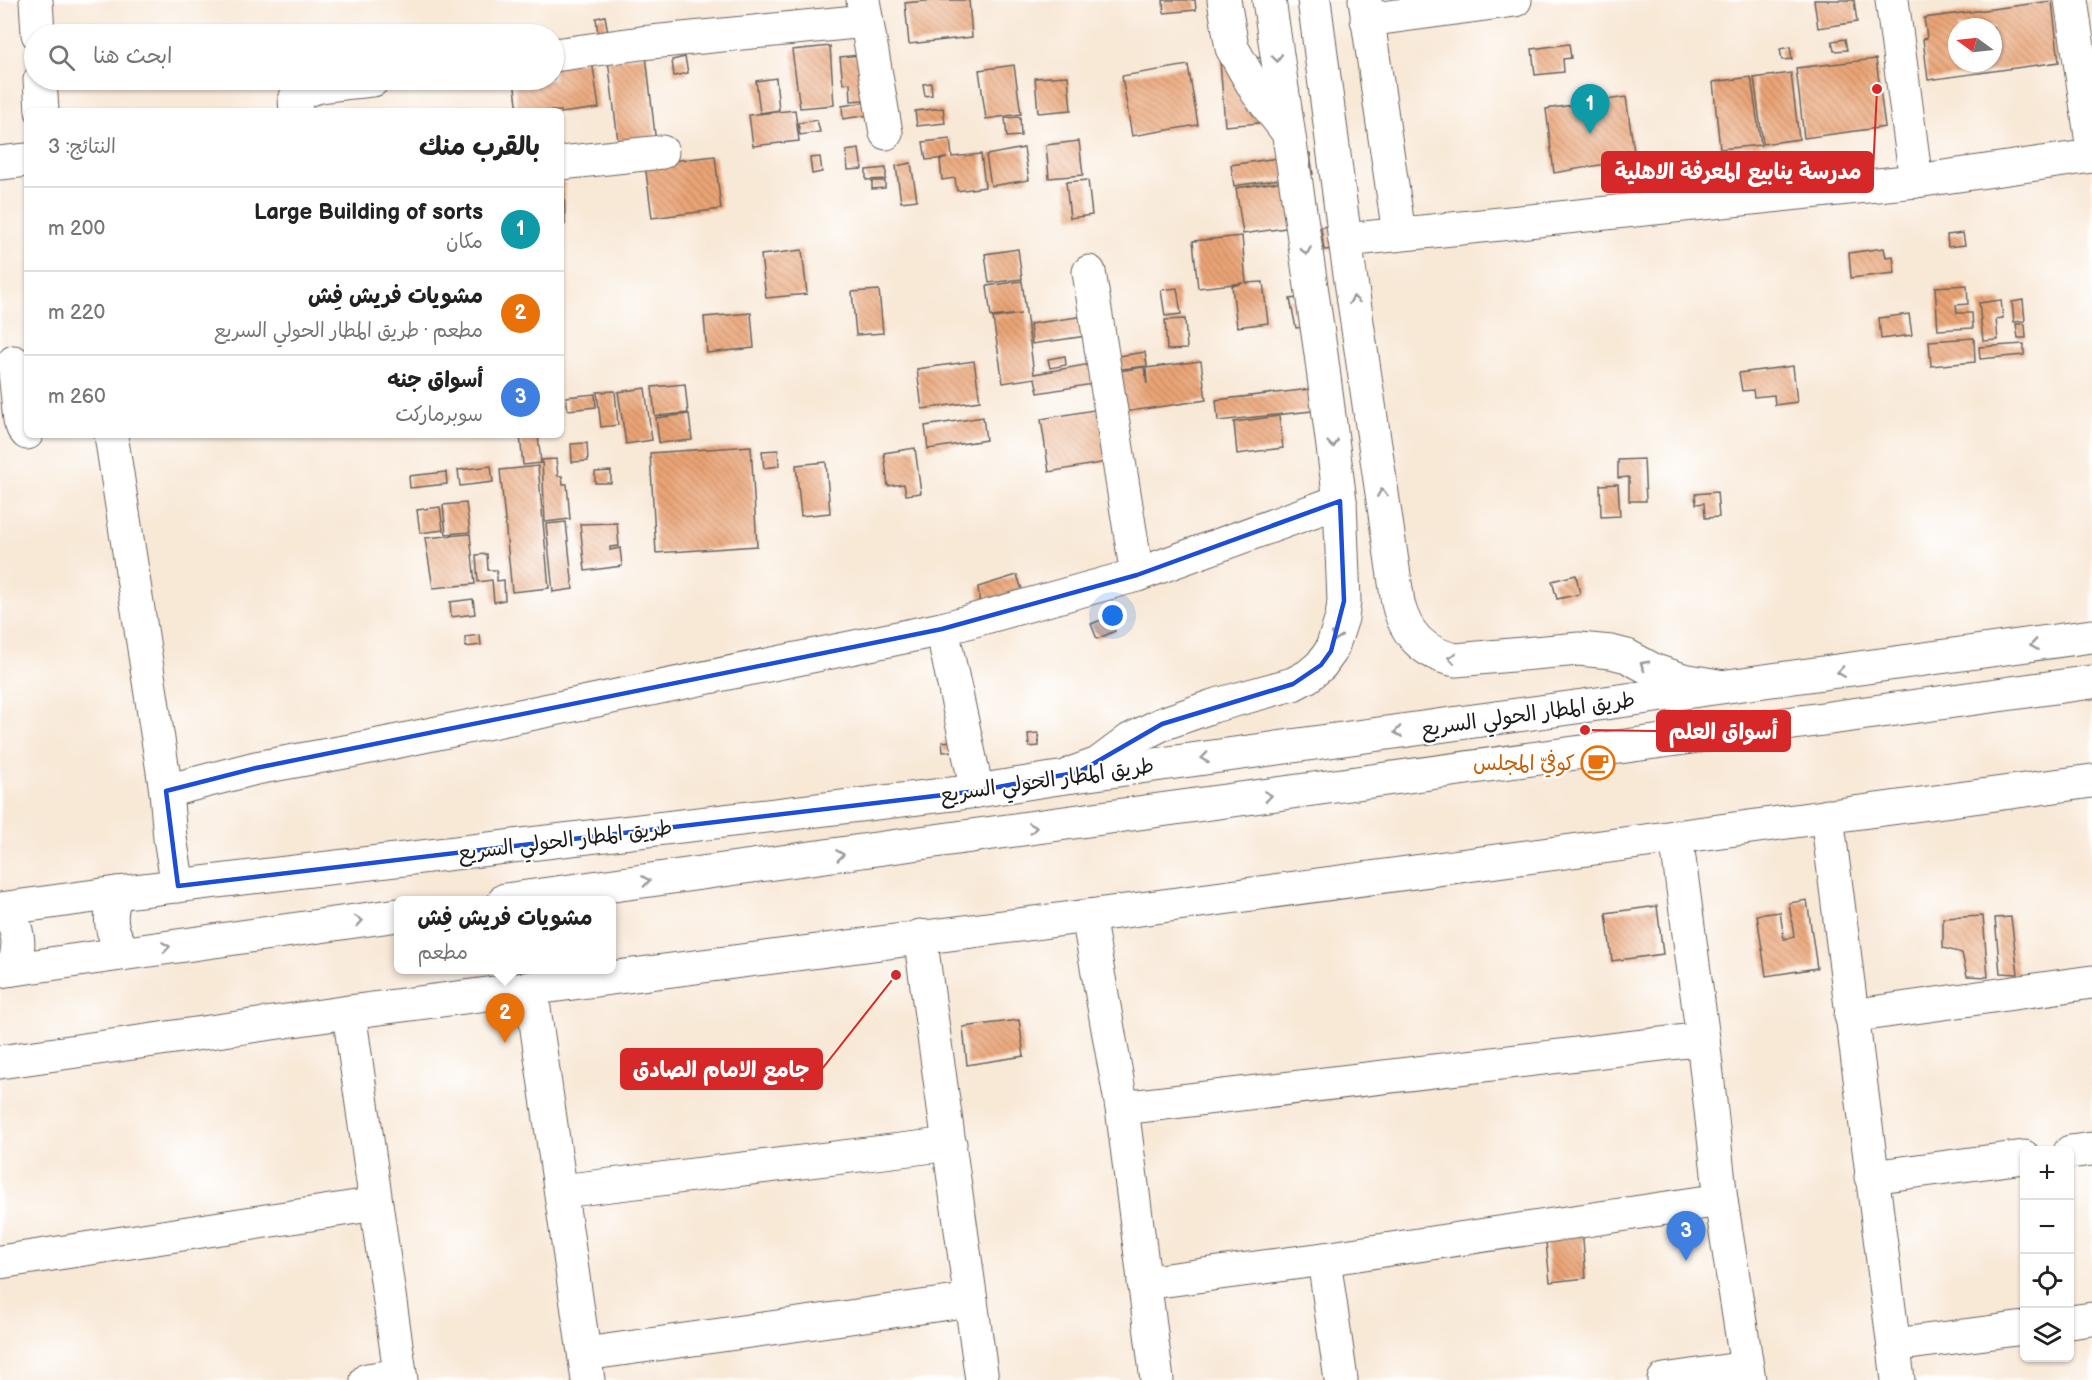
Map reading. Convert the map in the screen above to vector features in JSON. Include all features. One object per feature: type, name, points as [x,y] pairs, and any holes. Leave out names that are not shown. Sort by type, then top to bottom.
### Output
[{"type":"main road","points":[[36,0],[37,24]]},
{"type":"main road","points":[[1224,0],[1232,48],[1257,92],[1287,131]]},
{"type":"main road","points":[[1052,779],[1098,764],[1130,740],[1162,724],[1213,706],[1293,684],[1308,676],[1321,665],[1331,651],[1342,618],[1344,601],[1340,501],[1322,354],[1269,0]]},
{"type":"main road","points":[[1314,0],[1345,240],[1398,603],[1405,627],[1413,637],[1432,652],[1456,660],[1595,649],[1627,656],[1655,671],[1683,681],[1709,686],[1741,686]]},
{"type":"main road","points":[[1399,234],[1366,10],[1515,0]]},
{"type":"main road","points":[[1892,0],[1916,181]]},
{"type":"main road","points":[[2071,0],[2092,143]]},
{"type":"main road","points":[[564,54],[864,10],[886,133]]},
{"type":"main road","points":[[41,90],[42,108]]},
{"type":"main road","points":[[296,108],[297,95],[306,90]]},
{"type":"main road","points":[[564,163],[662,152]]},
{"type":"main road","points":[[1345,240],[1916,181],[2092,156]]},
{"type":"main road","points":[[0,163],[24,160]]},
{"type":"main road","points":[[1089,272],[1137,575]]},
{"type":"main road","points":[[14,362],[20,420],[24,429]]},
{"type":"main road","points":[[111,438],[166,791],[170,838],[178,886]]},
{"type":"main road","points":[[166,791],[256,768],[350,751],[942,629],[1137,575],[1340,501]]},
{"type":"main road","points":[[942,629],[977,791]]},
{"type":"main road","name":"طريق المطار الحولي السريع","points":[[2,909],[117,893],[977,791],[2092,636]]},
{"type":"main road","points":[[534,896],[2092,682]]},
{"type":"main road","points":[[0,1062],[349,1012],[920,936],[1088,916],[2092,781]]},
{"type":"main road","points":[[1827,816],[1898,1380]]},
{"type":"main road","points":[[1664,1380],[1748,1374],[1721,1200],[1676,836]]},
{"type":"main road","points":[[117,893],[111,914],[111,924],[119,944],[126,953]]},
{"type":"main road","points":[[2,909],[11,917],[18,938],[16,959],[6,970]]},
{"type":"main road","points":[[6,970],[394,916]]},
{"type":"main road","points":[[1088,916],[1122,1108],[1157,1380]]},
{"type":"main road","points":[[920,936],[982,1380]]},
{"type":"main road","points":[[1851,1016],[2092,982]]},
{"type":"main road","points":[[531,988],[586,1367],[971,1300]]},
{"type":"main road","points":[[349,1012],[400,1378],[367,1380]]},
{"type":"main road","points":[[1122,1108],[1702,1039]]},
{"type":"main road","points":[[561,1191],[950,1144]]},
{"type":"main road","points":[[2074,1151],[2092,1149]]},
{"type":"main road","points":[[1871,1176],[2020,1158]]},
{"type":"main road","points":[[1144,1284],[1721,1200]]},
{"type":"main road","points":[[0,1262],[375,1204]]},
{"type":"main road","points":[[1324,1259],[1341,1380]]},
{"type":"main road","points":[[2074,1322],[2092,1320]]},
{"type":"main road","points":[[1894,1345],[2020,1329]]},
{"type":"highlighted area","points":[[1340,501],[1344,601],[1331,651],[1321,665],[1293,684],[1162,724],[1079,772],[977,791],[178,886],[166,791],[256,768],[942,629],[1137,575]]},
{"type":"building","points":[[969,0],[972,37],[909,44],[905,3]]},
{"type":"building","points":[[1163,0],[1195,0],[1196,10],[1164,13]]},
{"type":"building","points":[[1814,0],[1854,0],[1857,22],[1818,28]]},
{"type":"building","points":[[2052,1],[2059,62],[2002,70],[2002,18],[1948,18],[1948,72],[1986,72],[1928,80],[1923,39],[1927,38],[1924,18]]},
{"type":"building","points":[[605,16],[608,33],[598,34],[596,18]]},
{"type":"building","points":[[1845,39],[1847,50],[1834,51],[1832,41]]},
{"type":"building","points":[[1569,44],[1571,58],[1563,59],[1564,72],[1535,75],[1532,49]]},
{"type":"building","points":[[830,46],[834,105],[800,108],[792,50]]},
{"type":"building","points":[[1790,47],[1792,59],[1782,60],[1780,49]]},
{"type":"building","points":[[646,55],[656,144],[619,149],[608,60]]},
{"type":"building","points":[[860,55],[864,100],[851,101],[850,83],[843,84],[840,57]]},
{"type":"building","points":[[685,57],[688,73],[674,76],[672,60]]},
{"type":"building","points":[[1266,57],[1271,122],[1225,126],[1220,61]]},
{"type":"building","points":[[1876,59],[1885,127],[1804,138],[1796,68]]},
{"type":"building","points":[[592,60],[599,108],[564,113],[564,108],[518,108],[515,90],[564,90],[564,64]]},
{"type":"building","points":[[1014,65],[1021,114],[986,119],[979,70]]},
{"type":"building","points":[[1188,65],[1198,125],[1132,136],[1122,76]]},
{"type":"building","points":[[1791,73],[1799,139],[1763,144],[1754,78]]},
{"type":"building","points":[[1068,76],[1071,110],[1038,113],[1035,78]]},
{"type":"building","points":[[1751,77],[1761,145],[1720,149],[1713,82]]},
{"type":"building","points":[[776,78],[779,110],[760,113],[756,81]]},
{"type":"building","points":[[931,83],[932,95],[925,96],[923,84]]},
{"type":"building","points":[[1626,97],[1635,159],[1554,173],[1546,109]]},
{"type":"building","points":[[867,102],[869,115],[843,119],[842,106]]},
{"type":"building","points":[[943,108],[945,123],[917,126],[915,111]]},
{"type":"building","points":[[795,110],[799,141],[753,146],[749,115]]},
{"type":"building","points":[[1020,117],[1021,136],[1007,137],[1005,118]]},
{"type":"building","points":[[817,120],[820,132],[800,135],[798,123]]},
{"type":"building","points":[[950,139],[952,157],[981,154],[985,187],[957,191],[955,178],[942,180],[940,160],[947,158],[926,160],[923,142]]},
{"type":"building","points":[[1079,141],[1083,175],[1049,178],[1046,145]]},
{"type":"building","points":[[1024,148],[1029,180],[991,186],[986,155]]},
{"type":"building","points":[[859,149],[862,169],[848,170],[846,151]]},
{"type":"building","points":[[1310,153],[1313,174],[1234,186],[1231,165]]},
{"type":"building","points":[[715,156],[721,209],[652,218],[645,164]]},
{"type":"building","points":[[820,157],[822,172],[812,174],[810,158]]},
{"type":"building","points":[[911,163],[917,200],[901,202],[896,166]]},
{"type":"building","points":[[886,168],[886,179],[866,180],[866,170]]},
{"type":"building","points":[[1088,180],[1092,215],[1070,218],[1066,182]]},
{"type":"building","points":[[1292,180],[1299,226],[1243,234],[1236,188]]},
{"type":"building","points":[[872,181],[885,181],[885,188],[872,189]]},
{"type":"building","points":[[1332,226],[1335,249],[1324,250],[1321,227]]},
{"type":"building","points":[[1963,233],[1965,245],[1948,247],[1947,235]]},
{"type":"building","points":[[1242,236],[1246,283],[1263,282],[1268,323],[1237,327],[1232,286],[1243,283],[1198,288],[1193,241]]},
{"type":"building","points":[[1884,248],[1886,257],[1893,256],[1895,273],[1851,278],[1849,253]]},
{"type":"building","points":[[1018,249],[1022,279],[989,283],[985,254]]},
{"type":"building","points":[[802,250],[807,294],[766,298],[761,255]]},
{"type":"building","points":[[1022,281],[1034,374],[1090,364],[1093,384],[1038,393],[1035,378],[1003,383],[993,318],[1021,314],[991,317],[987,286]]},
{"type":"building","points":[[1967,285],[1968,304],[1956,305],[1957,313],[1972,313],[1973,328],[1938,330],[1935,287]]},
{"type":"building","points":[[1177,288],[1181,314],[1165,316],[1161,290]]},
{"type":"building","points":[[879,290],[883,333],[856,335],[852,292]]},
{"type":"building","points":[[1312,296],[1328,324],[1296,328],[1290,299]]},
{"type":"building","points":[[2001,300],[2003,318],[1996,319],[1998,340],[1983,341],[1979,303]]},
{"type":"building","points":[[2023,300],[2025,321],[2014,322],[2012,302]]},
{"type":"building","points":[[751,313],[754,348],[707,353],[704,317]]},
{"type":"building","points":[[1909,314],[1912,335],[1881,339],[1879,318]]},
{"type":"building","points":[[1084,316],[1086,336],[1032,344],[1030,324]]},
{"type":"building","points":[[1185,319],[1187,349],[1167,350],[1165,320]]},
{"type":"building","points":[[2016,324],[2025,324],[2026,338],[2018,338]]},
{"type":"building","points":[[1974,338],[1975,362],[1931,366],[1929,341]]},
{"type":"building","points":[[2024,344],[2024,355],[1980,359],[1979,347]]},
{"type":"building","points":[[1145,352],[1147,366],[1121,369],[1119,356]]},
{"type":"building","points":[[1065,356],[1066,365],[1050,368],[1048,359]]},
{"type":"building","points":[[974,361],[980,401],[922,409],[917,369]]},
{"type":"building","points":[[1201,361],[1206,400],[1124,412],[1119,371],[1144,367],[1147,384],[1146,368]]},
{"type":"building","points":[[1793,366],[1797,402],[1775,405],[1774,395],[1754,397],[1753,390],[1742,391],[1739,373]]},
{"type":"building","points":[[685,384],[688,413],[655,416],[652,387]]},
{"type":"building","points":[[645,388],[652,440],[626,444],[618,392]]},
{"type":"building","points":[[1310,389],[1312,411],[1218,421],[1216,400]]},
{"type":"building","points":[[615,391],[618,425],[601,427],[597,392]]},
{"type":"building","points":[[595,394],[596,407],[568,410],[566,397]]},
{"type":"building","points":[[1099,409],[1107,462],[1049,472],[1041,419]]},
{"type":"building","points":[[689,414],[692,440],[659,443],[656,418]]},
{"type":"building","points":[[1279,416],[1283,448],[1237,454],[1234,422]]},
{"type":"building","points":[[983,417],[986,440],[928,449],[925,426]]},
{"type":"building","points":[[520,438],[538,438],[541,463],[523,465]]},
{"type":"building","points":[[587,443],[588,461],[572,462],[571,444]]},
{"type":"building","points":[[751,446],[757,546],[656,553],[650,453]]},
{"type":"building","points":[[915,448],[921,493],[906,495],[904,484],[888,486],[884,453]]},
{"type":"building","points":[[778,450],[779,466],[764,468],[762,451]]},
{"type":"building","points":[[556,459],[558,476],[562,476],[563,484],[567,484],[570,519],[545,522],[542,460]]},
{"type":"building","points":[[1644,459],[1646,501],[1629,501],[1629,477],[1618,478],[1618,460]]},
{"type":"building","points":[[826,462],[830,513],[801,516],[796,465]]},
{"type":"building","points":[[491,466],[493,482],[460,486],[458,470]]},
{"type":"building","points":[[538,466],[549,588],[512,592],[500,470]]},
{"type":"building","points":[[611,471],[611,483],[595,483],[595,472]]},
{"type":"building","points":[[446,472],[447,484],[410,488],[409,476]]},
{"type":"building","points":[[1618,484],[1620,516],[1601,517],[1600,485]]},
{"type":"building","points":[[1717,492],[1719,517],[1705,518],[1704,503],[1696,504],[1695,494]]},
{"type":"building","points":[[466,503],[470,532],[446,534],[443,505]]},
{"type":"building","points":[[440,507],[443,530],[420,533],[417,510]]},
{"type":"building","points":[[566,522],[573,589],[553,592],[546,524]]},
{"type":"building","points":[[617,523],[619,546],[610,547],[610,550],[620,548],[622,566],[585,571],[580,524]]},
{"type":"building","points":[[470,534],[475,584],[433,588],[425,538]]},
{"type":"building","points":[[487,554],[488,570],[497,570],[497,581],[504,580],[505,600],[494,602],[492,580],[478,582],[476,555]]},
{"type":"building","points":[[1017,575],[1025,598],[981,618],[978,587]]},
{"type":"building","points":[[1576,575],[1580,594],[1557,599],[1552,581]]},
{"type":"building","points":[[473,599],[475,614],[451,617],[450,602]]},
{"type":"building","points":[[1109,617],[1115,631],[1097,639],[1091,624]]},
{"type":"building","points":[[480,635],[481,645],[466,647],[465,637]]},
{"type":"building","points":[[1038,733],[1039,746],[1029,747],[1028,734]]},
{"type":"building","points":[[952,741],[953,751],[943,752],[942,742]]},
{"type":"building","points":[[1807,900],[1817,968],[1766,976],[1757,915],[1780,912],[1784,939],[1794,937],[1789,903]]},
{"type":"building","points":[[1657,906],[1663,954],[1612,961],[1606,913]]},
{"type":"building","points":[[1983,916],[1988,977],[1967,976],[1962,953],[1943,948],[1943,918]]},
{"type":"building","points":[[2011,917],[2018,974],[2000,973],[1995,918]]},
{"type":"building","points":[[1019,1020],[1024,1056],[967,1065],[963,1027]]},
{"type":"building","points":[[1582,1227],[1586,1278],[1550,1282],[1545,1232]]},
{"type":"place","name":"مدرسة ينابيع المعرفة الاهلية","points":[[1877,89]]},
{"type":"place","name":"Large Building of sorts","points":[[1590,134]]},
{"type":"place","name":"أسواق العلم","points":[[1585,730]]},
{"type":"place","name":"كوفيّ المجلس","points":[[1598,763]]},
{"type":"place","name":"جامع الامام الصادق","points":[[896,975]]},
{"type":"place","name":"مشويات فريش فِش","points":[[505,1043]]},
{"type":"place","name":"أسواق جنه","points":[[1686,1261]]}]
